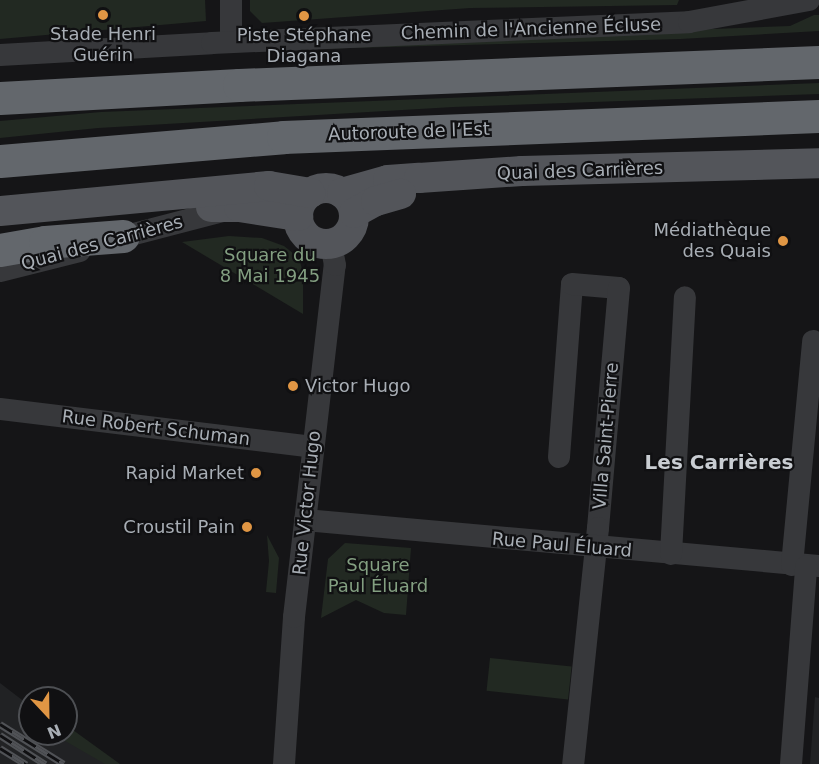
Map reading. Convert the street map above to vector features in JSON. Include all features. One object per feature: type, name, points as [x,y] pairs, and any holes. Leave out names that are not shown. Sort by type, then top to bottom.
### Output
[{"type":"highway","points":[[0,98],[228,85],[819,62]]},
{"type":"highway","name":"Autoroute de l’Est","points":[[0,161],[283,137],[819,116]]},
{"type":"highway","points":[[0,250],[45,242],[123,236]]},
{"type":"main road","name":"Quai des Carrières","points":[[348,203],[388,180],[522,171],[819,163]]},
{"type":"main road","name":"Quai des Carrières","points":[[348,203],[376,201],[408,192],[819,177]]},
{"type":"main road","name":"Quai des Carrières","points":[[0,211],[269,186],[304,205]]},
{"type":"main road","points":[[328,188],[348,203],[351,230],[339,241],[331,244],[312,241],[300,226],[304,205],[328,188]]},
{"type":"main road","name":"Quai des Carrières","points":[[0,229],[93,213],[148,207],[304,205]]},
{"type":"street","points":[[231,0],[231,42]]},
{"type":"street","name":"Chemin de l'Ancienne Écluse","points":[[0,55],[703,13],[809,0]]},
{"type":"street","name":"Quai des Carrières","points":[[0,271],[87,249],[123,236],[239,207]]},
{"type":"street","name":"Rue Victor Hugo","points":[[284,764],[294,617],[335,265],[331,244]]},
{"type":"street","name":"Villa Saint-Pierre","points":[[559,457],[572,284],[619,288],[596,548],[573,764]]},
{"type":"street","points":[[671,554],[685,297]]},
{"type":"street","points":[[790,764],[806,566],[813,341]]},
{"type":"street","name":"Rue Robert Schuman","points":[[0,409],[313,447]]},
{"type":"street","name":"Rue Paul Éluard","points":[[305,520],[806,566]]},
{"type":"shaded area","points":[[0,683],[18,697],[18,746],[78,746],[78,742],[112,764],[0,764]]},
{"type":"shaded area","points":[[815,697],[819,698],[819,764],[810,764]]},
{"type":"green space","name":"Stade Henri Guérin","points":[[0,0],[205,0],[206,21],[0,39]]},
{"type":"green space","name":"Piste Stéphane Diagana","points":[[250,0],[679,0],[677,5],[470,8],[262,23],[250,11]]},
{"type":"green space","points":[[819,15],[819,31],[680,39],[314,49],[402,41],[790,26]]},
{"type":"green space","points":[[819,83],[819,94],[453,107],[98,128],[0,138],[0,121],[101,112]]},
{"type":"green space","name":"Square du 8 Mai 1945","points":[[229,236],[262,238],[284,246],[299,258],[303,273],[303,314],[182,242]]},
{"type":"green space","points":[[267,535],[279,558],[276,593],[266,592],[269,561]]},
{"type":"green space","name":"Square Paul Éluard","points":[[345,543],[411,548],[406,615],[384,613],[356,600],[321,618],[328,559]]},
{"type":"green space","points":[[490,658],[572,667],[568,699],[487,691]]},
{"type":"green space","points":[[78,734],[120,764],[105,764],[74,746],[78,746]]},
{"type":"railway","points":[[0,724],[64,764]]},
{"type":"railway","points":[[0,735],[45,764]]},
{"type":"railway","points":[[0,748],[26,764]]},
{"type":"place","name":"Stade Henri Guérin","points":[[103,15]]},
{"type":"place","name":"Piste Stéphane Diagana","points":[[304,16]]},
{"type":"place","name":"Médiathèque des Quais","points":[[783,241]]},
{"type":"place","name":"Victor Hugo","points":[[293,386]]},
{"type":"place","name":"Rapid Market","points":[[256,473]]},
{"type":"place","name":"Croustil Pain","points":[[247,527]]},
{"type":"district","name":"Les Carrières","points":[[719,462]]}]
